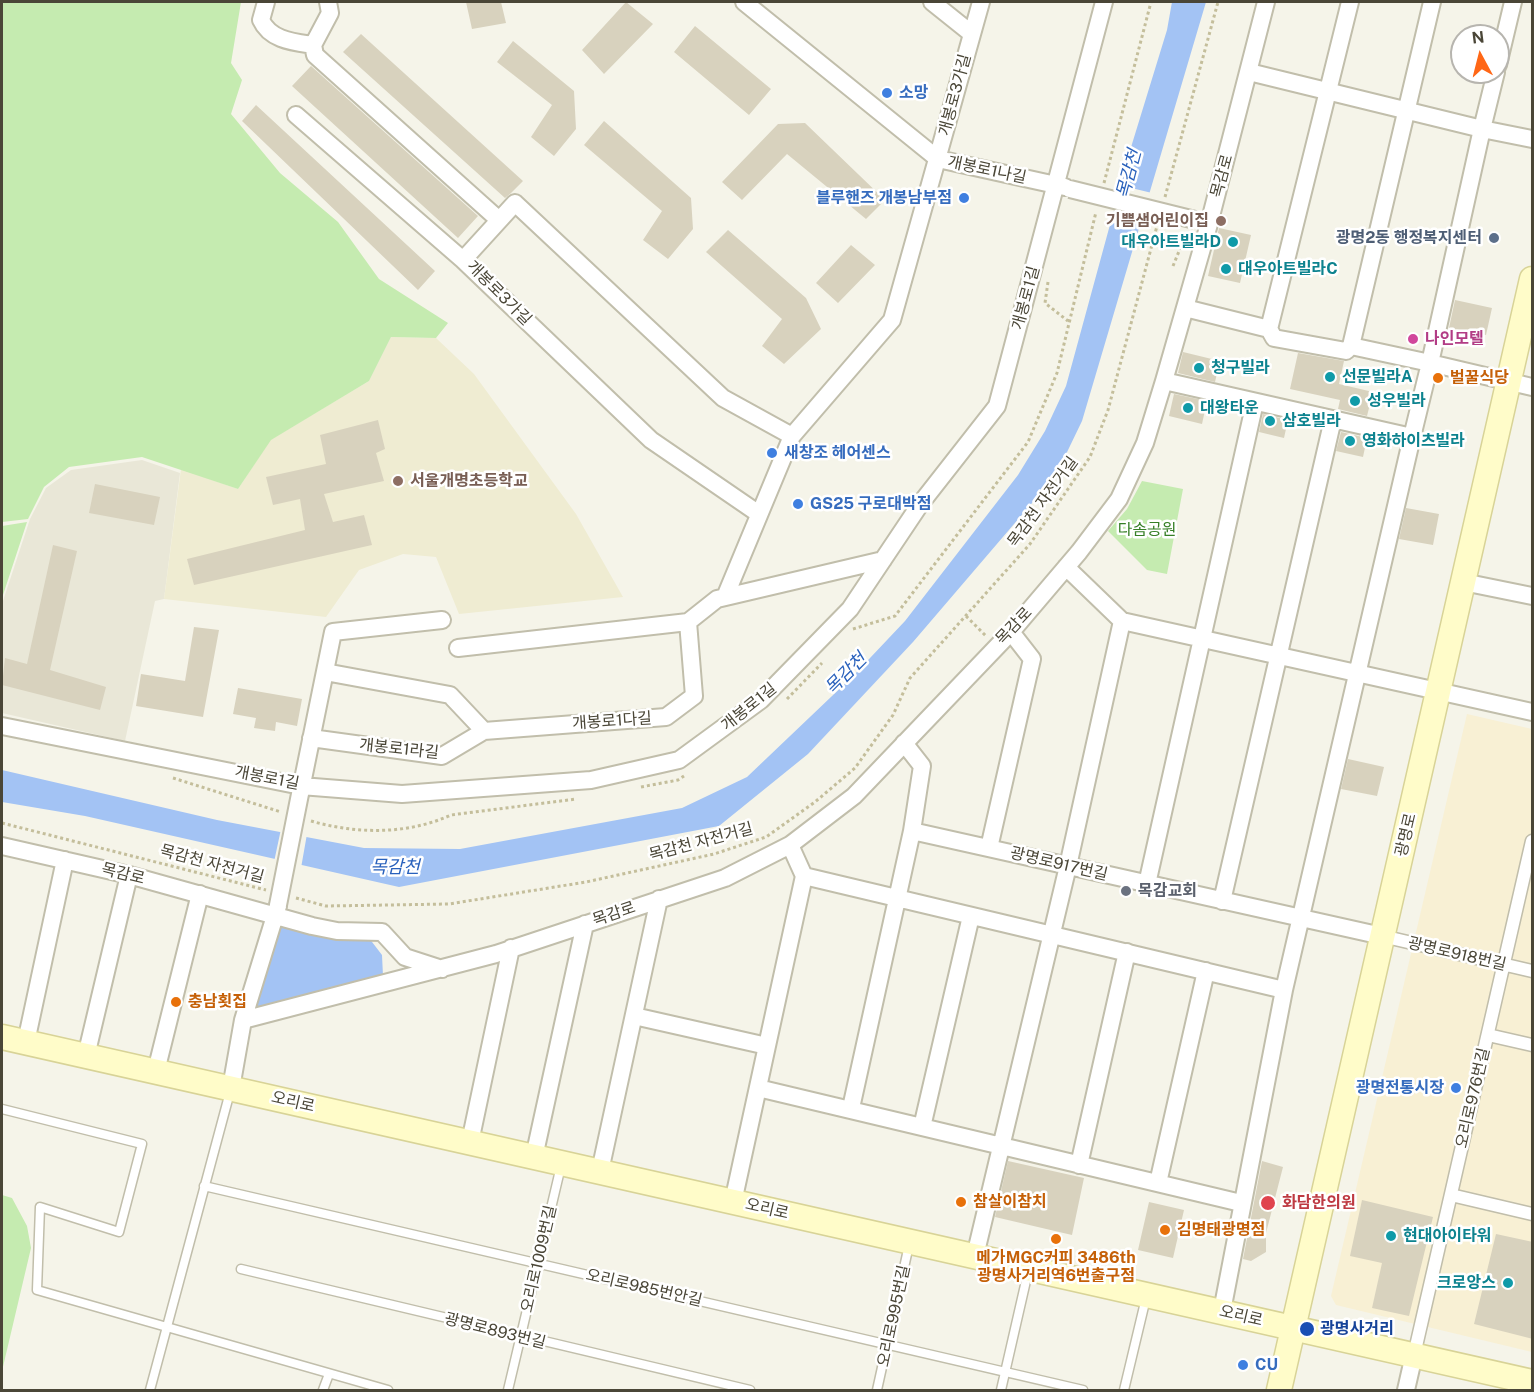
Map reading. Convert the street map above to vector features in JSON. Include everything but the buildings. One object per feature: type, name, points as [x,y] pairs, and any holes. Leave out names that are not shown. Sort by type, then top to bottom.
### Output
[{"type":"main road","name":"광명로","points":[[1279,1390],[1533,279]]},
{"type":"main road","name":"오리로","points":[[2,1036],[1533,1382]]},
{"type":"street","points":[[266,2],[261,20],[264,27],[278,38],[313,45]]},
{"type":"street","name":"개봉로1나길","points":[[744,2],[938,159],[1202,222]]},
{"type":"street","name":"개봉로3가길","points":[[932,2],[972,34]]},
{"type":"street","name":"개봉로3가길","points":[[725,597],[792,436],[892,320],[981,2]]},
{"type":"street","name":"개봉로1길","points":[[2,726],[301,790],[402,794],[591,780],[679,760],[761,700],[849,609],[921,503],[998,406],[1062,187],[1104,2]]},
{"type":"street","name":"목감로","points":[[243,1020],[443,969],[725,878],[790,845],[854,796],[996,645],[1011,632],[1119,499],[1145,443],[1164,381],[1185,308],[1202,222],[1249,72],[1266,2]]},
{"type":"street","points":[[1350,2],[1269,328],[1274,338],[1346,351],[1351,346],[1432,2]]},
{"type":"street","points":[[1508,24],[1513,2]]},
{"type":"street","points":[[329,7],[313,45],[315,55],[499,220]]},
{"type":"street","points":[[1249,72],[1482,129],[1533,139]]},
{"type":"street","points":[[1222,1311],[1241,1203],[1284,990],[1359,673],[1493,84]]},
{"type":"street","points":[[296,115],[463,260]]},
{"type":"street","name":"개봉로3가길","points":[[759,514],[651,440],[463,260],[514,203],[723,398],[792,436]]},
{"type":"street","points":[[1185,308],[1269,328]]},
{"type":"street","points":[[1351,346],[1533,387]]},
{"type":"street","points":[[1164,381],[1412,437]]},
{"type":"street","points":[[1147,884],[1254,402]]},
{"type":"street","points":[[1222,900],[1333,419]]},
{"type":"street","points":[[458,648],[688,622],[717,599],[883,560]]},
{"type":"street","points":[[1066,567],[1122,621],[1533,712]]},
{"type":"street","points":[[1463,582],[1533,596]]},
{"type":"street","points":[[231,1089],[243,1020],[279,903],[333,632],[442,620]]},
{"type":"street","points":[[975,1256],[1068,866],[1122,621]]},
{"type":"street","name":"개봉로1다길","points":[[484,731],[666,717],[694,696],[688,622]]},
{"type":"street","points":[[989,848],[1032,658],[1011,632]]},
{"type":"street","points":[[325,672],[450,695],[484,731]]},
{"type":"street","name":"개봉로1라길","points":[[311,738],[442,756],[484,731]]},
{"type":"street","points":[[851,1108],[912,831],[922,766],[904,743]]},
{"type":"street","name":"광명로917번길","points":[[912,831],[1382,936]]},
{"type":"street","name":"오리로976번길","points":[[1414,1355],[1533,841]]},
{"type":"street","points":[[733,1202],[804,876],[790,845]]},
{"type":"street","name":"목감로","points":[[2,846],[200,894],[279,903],[337,931],[382,932],[405,957],[443,969]]},
{"type":"street","points":[[26,1042],[65,860]]},
{"type":"street","points":[[86,1056],[129,875]]},
{"type":"street","points":[[804,876],[1284,990]]},
{"type":"street","points":[[156,1071],[200,894]]},
{"type":"street","points":[[600,1171],[659,899]]},
{"type":"street","points":[[922,1127],[971,916]]},
{"type":"street","points":[[534,1157],[585,924]]},
{"type":"street","name":"광명로918번길","points":[[1382,936],[1533,971]]},
{"type":"street","points":[[470,1142],[511,948]]},
{"type":"street","points":[[1079,1165],[1127,952]]},
{"type":"street","points":[[1158,1183],[1206,971]]},
{"type":"street","points":[[634,1016],[767,1046]]},
{"type":"street","points":[[1488,1035],[1533,1046]]},
{"type":"street","points":[[758,1088],[851,1108],[1241,1203]]},
{"type":"street","points":[[1451,1195],[1533,1214]]},
{"type":"street","points":[[1406,1390],[1414,1355]]},
{"type":"lane","points":[[150,1390],[231,1089]]},
{"type":"lane","points":[[2,1109],[142,1144],[119,1232],[40,1206],[37,1290],[388,1390]]},
{"type":"lane","name":"오리로1009번길","points":[[508,1390],[561,1163]]},
{"type":"lane","name":"오리로985번안길","points":[[204,1186],[1083,1390]]},
{"type":"lane","name":"오리로995번길","points":[[877,1390],[910,1241]]},
{"type":"lane","points":[[1000,1390],[1029,1268]]},
{"type":"lane","name":"광명로893번길","points":[[241,1269],[750,1390]]},
{"type":"lane","points":[[1124,1390],[1147,1295]]},
{"type":"lane","points":[[323,1390],[329,1374]]},
{"type":"path","points":[[1104,183],[1151,2]]},
{"type":"path","points":[[1164,200],[1218,2]]},
{"type":"path","points":[[850,630],[895,616],[1028,442],[1057,373],[1097,206]]},
{"type":"path","name":"목감천 자전거길","points":[[2,823],[279,903],[326,906],[449,904],[586,882],[714,854],[765,837],[815,802],[855,768],[892,715],[910,678],[1030,544],[1059,506],[1090,457],[1108,410],[1158,222]]},
{"type":"path","points":[[1173,266],[1184,239]]},
{"type":"path","points":[[966,616],[996,645]]},
{"type":"path","points":[[784,702],[823,662]]},
{"type":"path","points":[[634,788],[678,780],[688,773]]},
{"type":"path","points":[[172,778],[286,814]]},
{"type":"path","points":[[309,820],[368,830],[403,830],[432,824],[451,815],[579,798]]},
{"type":"shaded area","name":"서울개명초등학교","points":[[391,337],[436,338],[474,374],[576,514],[623,597],[459,614],[436,557],[403,554],[359,570],[326,617],[164,599],[181,469],[238,489],[270,440],[369,381]]},
{"type":"shaded area","points":[[142,460],[180,473],[164,599],[155,601],[125,741],[2,713],[2,604],[30,519],[46,488],[71,470]]},
{"type":"shaded area","name":"광명전통시장","points":[[1467,714],[1532,729],[1532,1352],[1336,1305],[1331,1296]]},
{"type":"green space","points":[[2,2],[241,2],[231,63],[242,80],[231,114],[280,173],[338,222],[379,279],[448,323],[436,338],[391,337],[369,381],[271,440],[238,489],[142,457],[69,467],[44,487],[28,519],[2,522]]},
{"type":"green space","name":"다솜공원","points":[[1142,481],[1183,489],[1167,574],[1147,570],[1108,531],[1127,509]]},
{"type":"green space","points":[[27,522],[2,598],[2,526]]},
{"type":"green space","points":[[2,1195],[12,1198],[27,1226],[31,1248],[2,1371]]},
{"type":"water","name":"목감천","points":[[1172,2],[1206,2],[1082,421],[1056,475],[913,642],[808,754],[719,826],[399,887],[85,816],[2,802],[2,770],[217,820],[364,848],[460,849],[682,808],[747,777],[853,676],[905,621],[1018,475],[1045,431],[1066,386],[1132,144],[1167,30]]},
{"type":"water","points":[[281,926],[369,938],[382,955],[383,976],[253,1009],[271,946]]},
{"type":"pier","points":[[1119,185],[1152,193],[1145,218],[1113,211]]},
{"type":"pier","points":[[281,829],[307,834],[301,868],[274,862]]},
{"type":"place","name":"소망","points":[[887,93]]},
{"type":"place","name":"블루핸즈 개봉남부점","points":[[964,198]]},
{"type":"place","name":"기쁨샘어린이집","points":[[1221,221]]},
{"type":"place","name":"광명2동 행정복지센터","points":[[1494,238]]},
{"type":"place","name":"대우아트빌라D","points":[[1233,242]]},
{"type":"place","name":"대우아트빌라C","points":[[1226,269]]},
{"type":"place","name":"나인모텔","points":[[1413,339]]},
{"type":"place","name":"청구빌라","points":[[1199,368]]},
{"type":"place","name":"선문빌라A","points":[[1330,377]]},
{"type":"place","name":"벌꿀식당","points":[[1438,378]]},
{"type":"place","name":"성우빌라","points":[[1355,401]]},
{"type":"place","name":"대왕타운","points":[[1188,408]]},
{"type":"place","name":"삼호빌라","points":[[1270,421]]},
{"type":"place","name":"영화하이츠빌라","points":[[1350,441]]},
{"type":"place","name":"새창조 헤어센스","points":[[772,453]]},
{"type":"place","name":"서울개명초등학교","points":[[398,481]]},
{"type":"place","name":"GS25 구로대박점","points":[[798,504]]},
{"type":"place","name":"목감교회","points":[[1126,891]]},
{"type":"place","name":"충남횟집","points":[[176,1002]]},
{"type":"place","name":"광명전통시장","points":[[1456,1088]]},
{"type":"place","name":"참살이참치","points":[[961,1202]]},
{"type":"place","name":"화담한의원","points":[[1268,1203]]},
{"type":"place","name":"김명태광명점","points":[[1165,1230]]},
{"type":"place","name":"현대아이타워","points":[[1391,1236]]},
{"type":"place","name":"메가MGC커피 3486th 광명사거리역6번출구점","points":[[1056,1239]]},
{"type":"place","name":"크로앙스","points":[[1508,1283]]},
{"type":"place","name":"광명사거리","points":[[1307,1329]]},
{"type":"place","name":"CU","points":[[1243,1365]]}]
